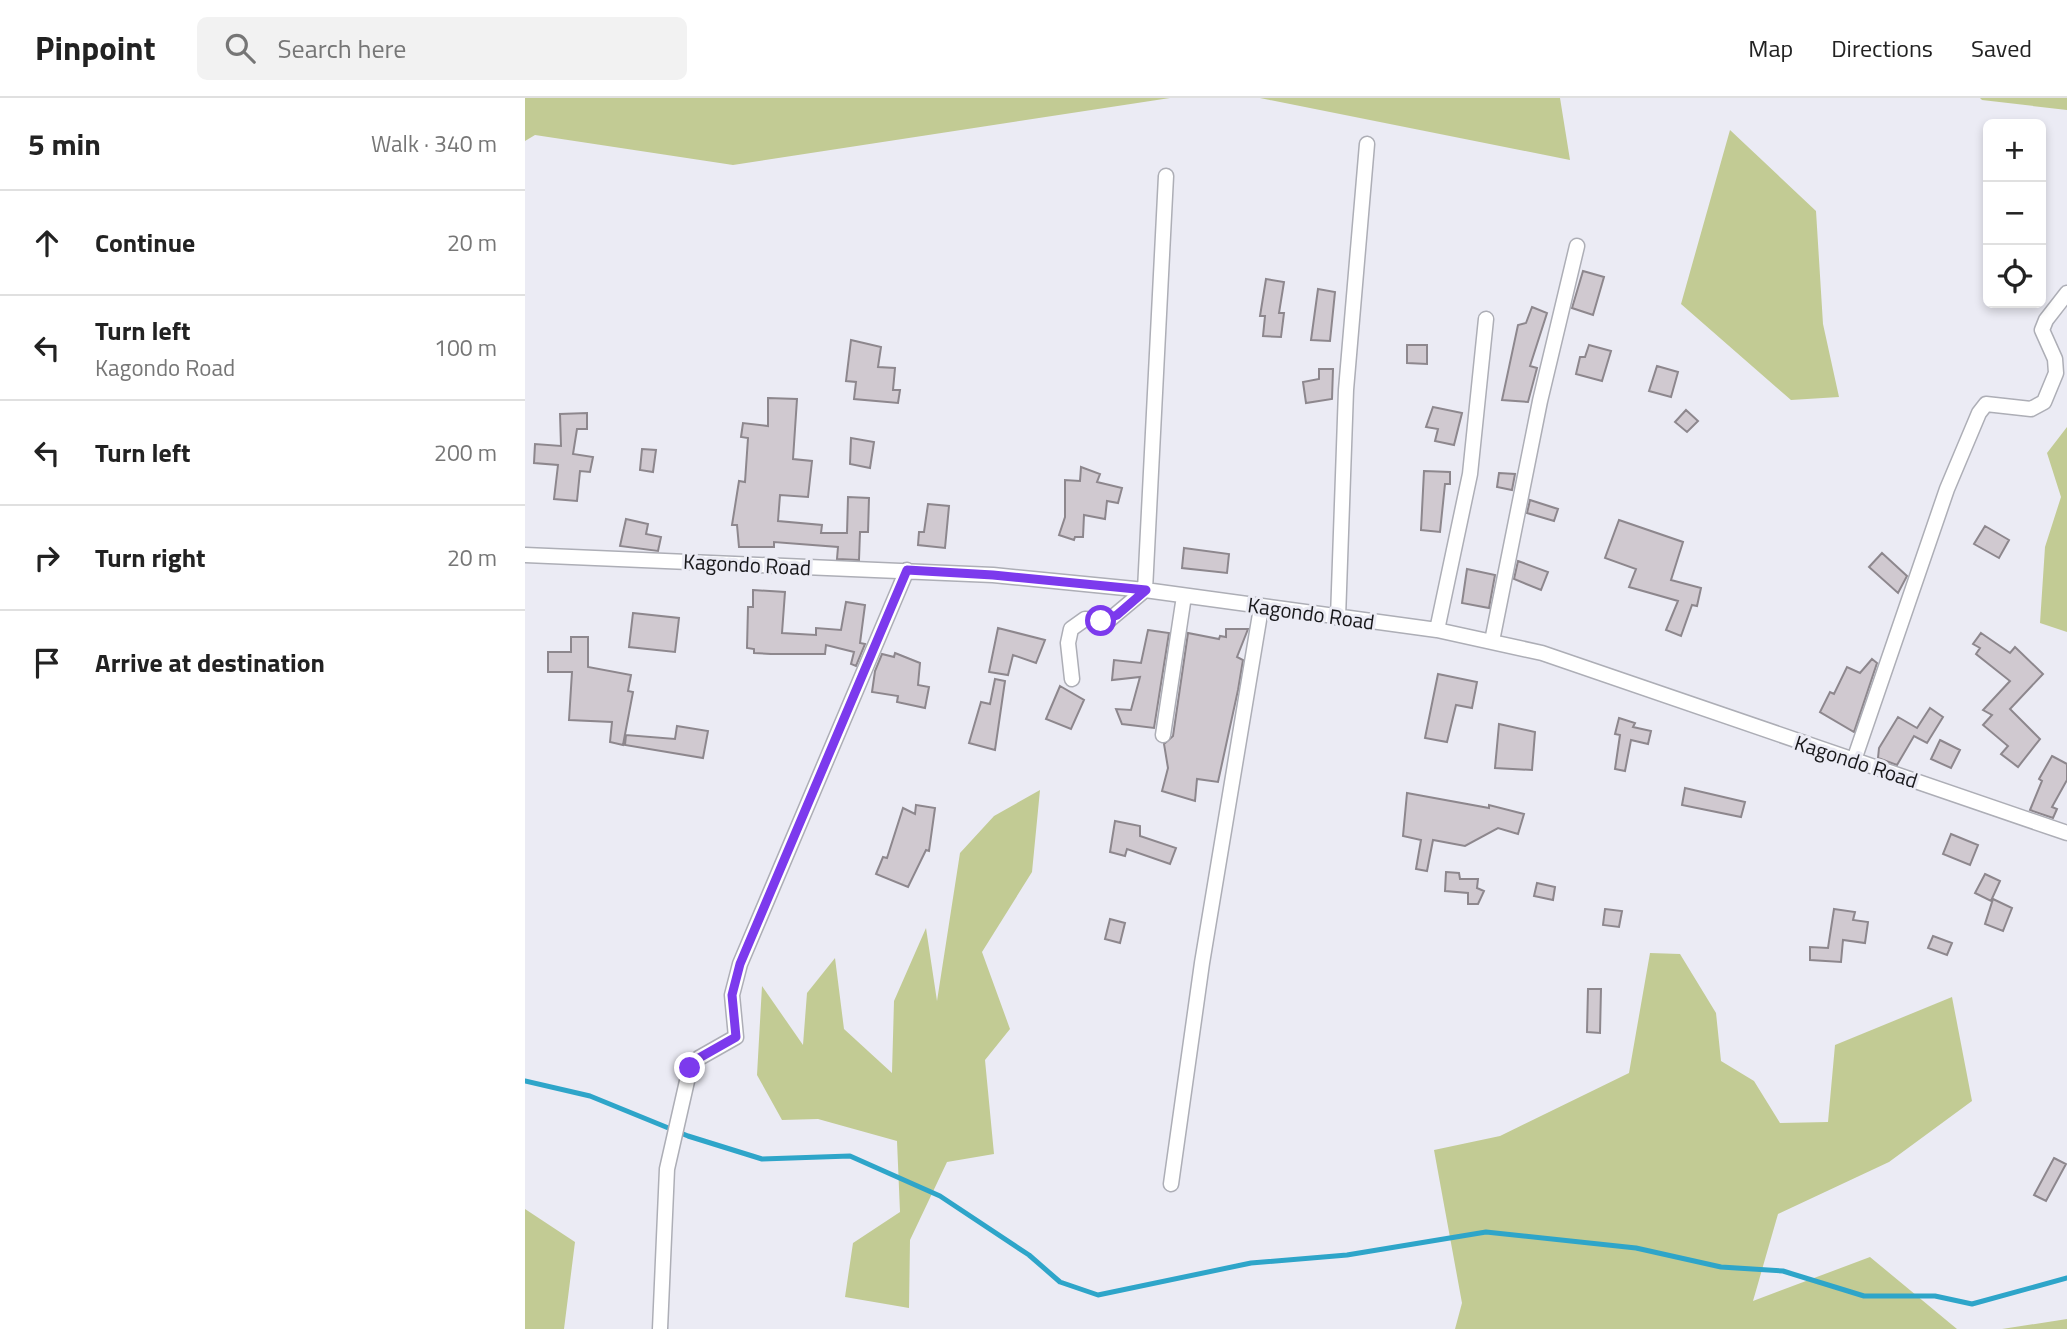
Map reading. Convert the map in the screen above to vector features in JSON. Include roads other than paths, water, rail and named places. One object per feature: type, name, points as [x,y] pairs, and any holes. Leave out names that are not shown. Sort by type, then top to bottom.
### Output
[{"type":"street","points":[[1338,618],[1346,390],[1367,144]]},
{"type":"street","points":[[1072,679],[1068,643],[1071,629],[1085,619],[1108,621],[1146,590],[1166,176]]},
{"type":"street","points":[[1492,640],[1540,401],[1577,246]]},
{"type":"street","points":[[1854,760],[1947,489],[1979,413],[1986,404],[2031,409],[2044,402],[2056,373],[2055,359],[2042,330],[2046,320],[2067,293]]},
{"type":"street","points":[[1437,630],[1470,474],[1486,319]]},
{"type":"street","name":"Kagondo Road","points":[[525,555],[993,575],[1146,590],[1261,608],[1437,630],[1542,653],[2067,833]]},
{"type":"street","points":[[660,1329],[667,1169],[690,1068],[699,1058],[736,1037],[732,995],[740,964],[907,570]]},
{"type":"street","points":[[1163,735],[1184,596]]},
{"type":"street","points":[[1171,1184],[1202,963],[1261,608]]},
{"type":"waterway","points":[[525,1081],[590,1096],[688,1136],[762,1159],[850,1156],[940,1196],[1029,1255],[1060,1282],[1098,1295],[1251,1263],[1347,1255],[1486,1232],[1636,1248],[1721,1267],[1783,1271],[1864,1296],[1935,1296],[1972,1304],[2067,1278]]}]
